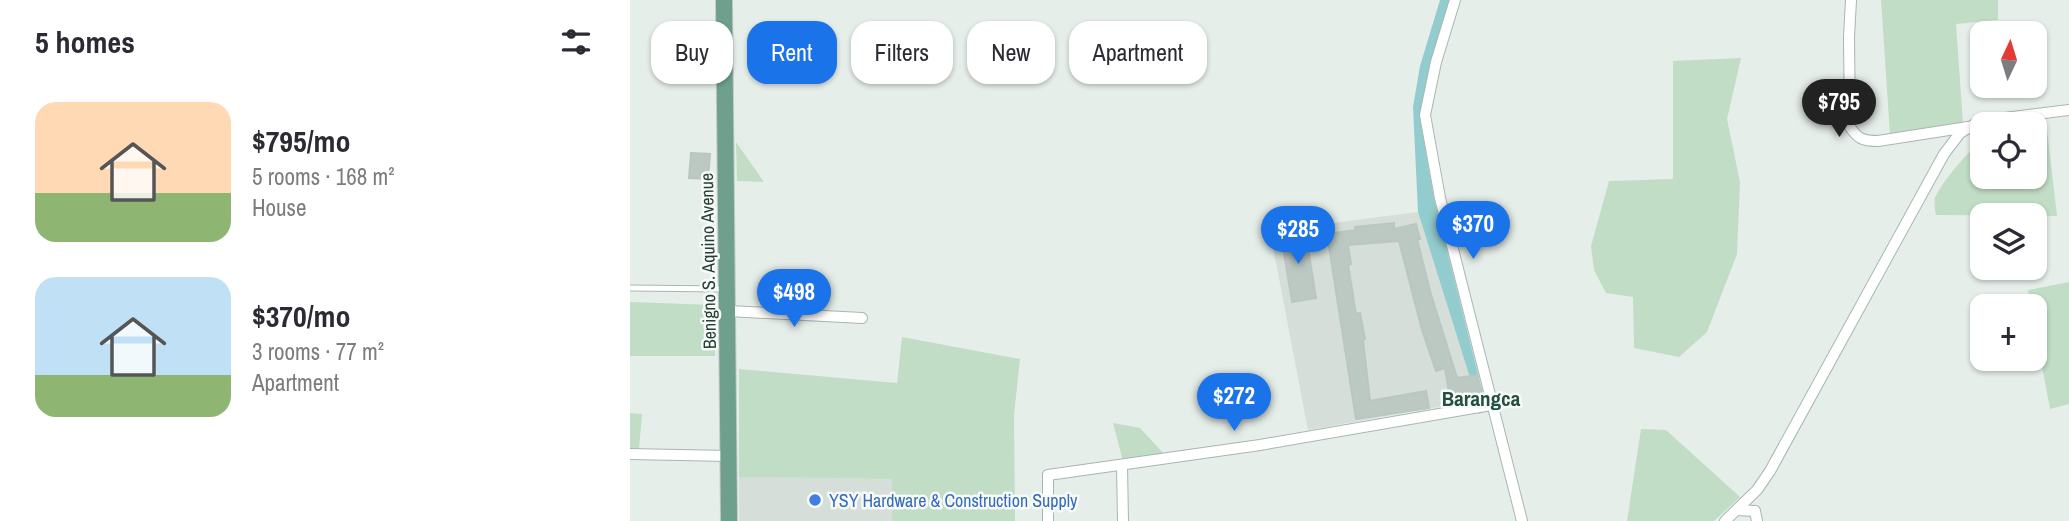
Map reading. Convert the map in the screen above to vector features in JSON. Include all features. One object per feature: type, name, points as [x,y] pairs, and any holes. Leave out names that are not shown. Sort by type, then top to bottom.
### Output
[{"type":"main road","name":"Benigno S. Aquino Avenue","points":[[724,0],[729,521]]},
{"type":"street","points":[[1455,0],[1436,62],[1426,115],[1440,198],[1522,521]]},
{"type":"street","points":[[1851,0],[1850,127],[1858,138],[1878,141],[1970,126]]},
{"type":"street","points":[[2047,113],[2069,110]]},
{"type":"street","points":[[1725,521],[1757,490],[1770,471],[1944,154],[1960,133],[1970,127]]},
{"type":"street","points":[[728,311],[862,318]]},
{"type":"street","points":[[1048,521],[1048,475],[1260,445],[1491,405]]},
{"type":"street","points":[[630,454],[729,456]]},
{"type":"street","points":[[1122,465],[1124,521]]},
{"type":"street","points":[[1737,510],[1755,511],[1757,521]]},
{"type":"lane","points":[[630,288],[727,289]]},
{"type":"shaded area","points":[[1418,212],[1477,400],[1308,430],[1270,231]]},
{"type":"shaded area","name":"YSY Hardware & Construction Supply","points":[[739,477],[892,479],[892,521],[739,521]]},
{"type":"green space","points":[[1881,0],[1998,0],[1998,20],[1956,24],[1963,124],[1890,135]]},
{"type":"green space","points":[[1741,58],[1727,119],[1740,182],[1737,254],[1707,332],[1679,357],[1634,348],[1633,297],[1606,293],[1594,270],[1591,246],[1609,181],[1673,179],[1673,61]]},
{"type":"green space","points":[[2047,130],[2057,216],[2047,216],[2047,203],[1970,203],[1970,215],[1936,215],[1935,198],[1970,152],[1970,189],[2047,189]]},
{"type":"green space","points":[[736,142],[764,182],[737,181]]},
{"type":"green space","points":[[2069,282],[2069,404],[2050,409],[2043,371],[2047,371],[2047,294],[2029,294],[2028,290]]},
{"type":"green space","points":[[630,302],[715,305],[715,356],[630,356]]},
{"type":"green space","points":[[902,337],[1020,359],[1014,415],[1015,521],[892,521],[892,479],[739,477],[739,369],[897,383]]},
{"type":"green space","points":[[630,413],[642,414],[639,449],[630,448]]},
{"type":"green space","points":[[1113,423],[1140,428],[1165,455],[1123,461]]},
{"type":"green space","points":[[1641,429],[1666,430],[1740,497],[1714,521],[1627,521]]},
{"type":"water","points":[[1440,0],[1450,0],[1428,76],[1420,118],[1434,198],[1487,410],[1479,414],[1477,400],[1418,212],[1413,107],[1420,66]]},
{"type":"building","points":[[691,153],[710,154],[708,179],[689,178]]},
{"type":"building","points":[[1394,223],[1394,229],[1416,224],[1430,291],[1457,378],[1477,375],[1483,398],[1451,404],[1445,368],[1436,371],[1422,330],[1399,241],[1348,245],[1351,264],[1348,265],[1356,314],[1360,313],[1365,339],[1370,401],[1426,391],[1429,408],[1356,419],[1327,234],[1355,230],[1355,227]]},
{"type":"building","points":[[1305,230],[1316,298],[1292,302],[1281,234]]},
{"type":"place","name":"YSY Hardware & Construction Supply","points":[[815,500]]},
{"type":"district","name":"Barangca","points":[[1481,398]]}]
